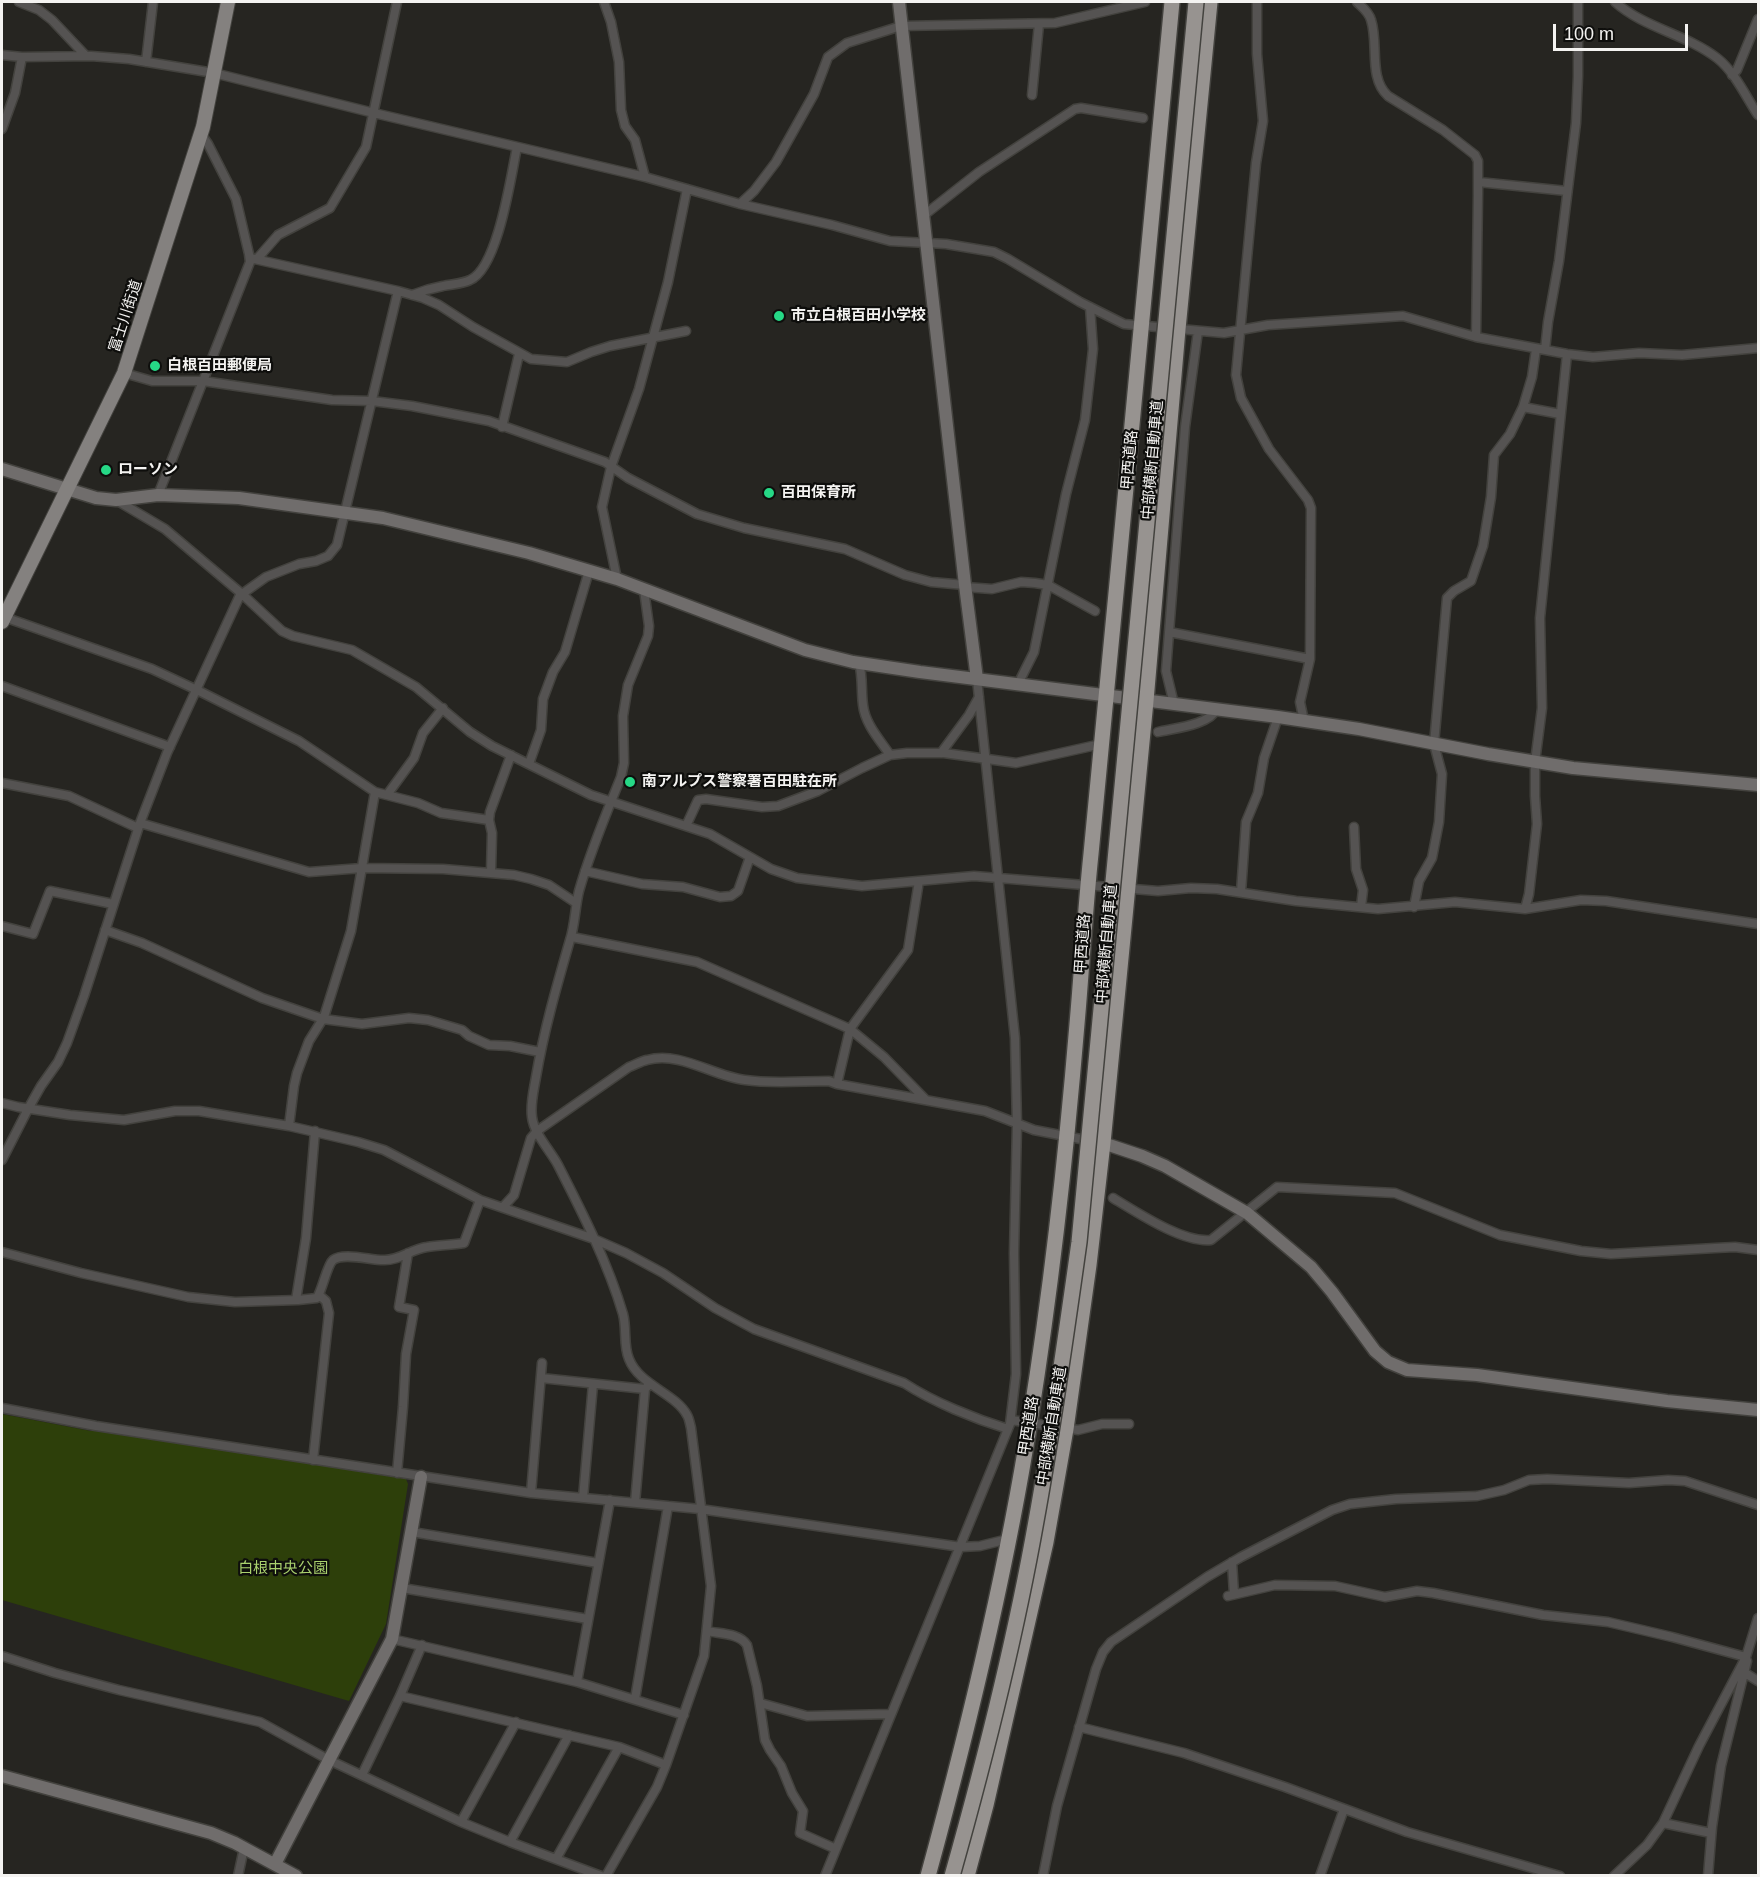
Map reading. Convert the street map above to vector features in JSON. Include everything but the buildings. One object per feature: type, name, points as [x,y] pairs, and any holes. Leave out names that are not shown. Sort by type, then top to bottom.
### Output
[{"type":"highway","name":"甲西道路","points":[[928,1875],[971,1713],[1008,1539],[1030,1422],[1046,1311],[1067,1137],[1101,744],[1172,2]]},
{"type":"highway","name":"中部横断自動車道","points":[[952,1875],[982,1766],[1036,1523],[1061,1374],[1079,1242],[1196,2]]},
{"type":"highway","name":"中部横断自動車道","points":[[960,1875],[992,1757],[1044,1524],[1068,1378],[1083,1265],[1202,2]]},
{"type":"highway","points":[[967,1875],[986,1805],[1046,1542],[1066,1429],[1089,1265],[1146,701],[1178,329],[1210,2]]},
{"type":"main road","name":"富士川街道","points":[[3,620],[124,373],[201,134],[228,2]]},
{"type":"street","points":[[19,2],[39,10],[52,20],[86,56]]},
{"type":"street","points":[[146,62],[153,2]]},
{"type":"street","points":[[158,495],[250,262],[278,235],[330,208],[366,147],[397,2]]},
{"type":"street","points":[[604,2],[611,22],[619,62],[621,110],[625,126],[635,140],[645,177]]},
{"type":"street","points":[[825,1875],[1010,1424],[1016,1374],[1015,1038],[986,758],[899,2]]},
{"type":"street","points":[[740,204],[754,191],[776,162],[814,94],[828,57],[848,43],[902,26],[1055,23],[1145,2]]},
{"type":"street","points":[[1257,2],[1257,54],[1263,121],[1256,163],[1236,375],[1241,399],[1269,449],[1308,500],[1311,508],[1310,659],[1300,702],[1304,721]]},
{"type":"street","points":[[1357,2],[1367,12],[1371,21],[1377,73],[1382,91],[1443,130],[1475,154],[1478,161],[1476,338]]},
{"type":"street","points":[[1414,907],[1419,881],[1432,858],[1439,822],[1442,774],[1434,744],[1447,598],[1471,581],[1483,546],[1491,497],[1494,455],[1510,434],[1523,408],[1548,322],[1576,123],[1578,2]]},
{"type":"street","points":[[1615,2],[1640,20],[1718,59],[1732,75],[1758,115]]},
{"type":"street","points":[[1732,75],[1737,70],[1758,19]]},
{"type":"street","points":[[1032,95],[1039,24]]},
{"type":"street","points":[[2,55],[129,59],[214,73],[645,177],[740,204],[890,241],[926,242],[994,252],[1080,302],[1124,324],[1224,333],[1268,325],[1403,316],[1476,338],[1593,357],[1639,352],[1682,355],[1758,348]]},
{"type":"street","points":[[2,129],[15,93],[22,57]]},
{"type":"street","points":[[923,216],[979,172],[1075,109],[1143,118]]},
{"type":"street","points":[[201,134],[236,199],[254,259]]},
{"type":"street","points":[[411,295],[470,281],[482,269],[495,246],[517,147]]},
{"type":"street","points":[[1478,182],[1567,191]]},
{"type":"street","points":[[617,579],[602,507],[611,467],[639,389],[668,282],[687,189]]},
{"type":"street","points":[[254,259],[398,291],[439,305],[531,359],[567,362],[610,346],[686,331]]},
{"type":"street","points":[[2,1160],[28,1109],[58,1062],[67,1043],[139,826],[170,747],[242,593],[266,577],[328,556],[337,545],[398,291]]},
{"type":"street","points":[[1020,684],[1034,652],[1068,485],[1085,420],[1093,349],[1090,307]]},
{"type":"street","points":[[1174,704],[1166,671],[1185,427],[1198,331]]},
{"type":"street","points":[[502,427],[519,354]]},
{"type":"street","points":[[1525,909],[1538,824],[1534,796],[1535,762],[1542,708],[1540,618],[1567,354]]},
{"type":"street","points":[[124,373],[152,381],[202,381],[332,399],[412,406],[489,421],[605,462],[697,514],[744,528],[844,549],[905,575],[931,582],[992,588],[1021,582],[1047,585],[1095,611]]},
{"type":"street","points":[[1523,408],[1560,414]]},
{"type":"street","points":[[2,469],[96,498],[116,500],[158,495],[239,498],[383,518],[529,553],[617,579],[805,650],[859,663],[1278,717],[1359,729],[1573,768],[1758,785]]},
{"type":"street","points":[[116,500],[165,529],[242,593],[282,631],[293,636],[352,650],[416,687],[470,732],[492,746],[591,795],[710,834],[771,869],[797,878],[862,886],[960,877],[1158,891],[1191,888],[1378,909],[1455,902],[1525,909],[1581,900],[1606,901],[1758,924]]},
{"type":"street","points":[[529,764],[541,730],[543,699],[565,651],[589,571]]},
{"type":"street","points":[[606,1875],[657,1786],[684,1715],[704,1656],[711,1586],[691,1428],[687,1414],[680,1406],[648,1386],[633,1367],[628,1357],[624,1317],[594,1239],[557,1162],[537,1131],[532,1118],[540,1052],[557,984],[572,937],[576,903],[585,871],[621,777],[624,763],[623,716],[628,685],[648,636],[649,626],[644,590]]},
{"type":"street","points":[[3,620],[152,669],[299,741],[375,792],[418,803],[441,813],[489,820]]},
{"type":"street","points":[[1169,632],[1310,659]]},
{"type":"street","points":[[859,663],[863,683],[863,707],[874,732],[890,755]]},
{"type":"street","points":[[2,686],[170,747]]},
{"type":"street","points":[[940,753],[969,715],[979,696]]},
{"type":"street","points":[[387,795],[414,758],[423,733],[443,708]]},
{"type":"street","points":[[1158,732],[1195,724],[1214,715],[1217,709]]},
{"type":"street","points":[[1241,892],[1246,822],[1258,793],[1264,758],[1278,717]]},
{"type":"street","points":[[686,826],[698,800],[706,799],[762,807],[778,806],[818,791],[890,755],[940,753],[1016,763],[1101,744]]},
{"type":"street","points":[[491,872],[490,812],[511,755]]},
{"type":"street","points":[[2,783],[69,796],[139,826],[309,872],[362,868],[491,872],[531,879],[549,885],[576,903]]},
{"type":"street","points":[[289,1126],[297,1073],[309,1041],[322,1019],[351,931],[375,792]]},
{"type":"street","points":[[1354,827],[1356,869],[1363,890],[1361,907]]},
{"type":"street","points":[[585,871],[642,884],[683,887],[720,897],[731,896],[738,891],[750,857]]},
{"type":"street","points":[[837,1084],[850,1029],[908,950],[919,881]]},
{"type":"street","points":[[2,926],[33,934],[50,891],[113,903]]},
{"type":"street","points":[[105,930],[142,943],[262,998],[322,1019],[362,1024],[409,1018],[428,1020],[462,1030],[469,1036],[489,1045],[510,1046],[540,1052]]},
{"type":"street","points":[[572,937],[698,962],[850,1029],[884,1057],[926,1100]]},
{"type":"street","points":[[503,1207],[513,1195],[531,1138],[537,1131],[630,1067],[646,1060],[664,1058],[682,1060],[726,1077],[747,1081],[829,1081],[985,1111],[1017,1125],[1103,1143],[1165,1166],[1247,1213],[1311,1267],[1375,1351],[1388,1362],[1407,1370],[1477,1375],[1667,1401],[1758,1410]]},
{"type":"street","points":[[2,1102],[28,1109],[124,1120],[175,1111],[199,1111],[315,1131],[358,1142],[384,1150],[480,1200],[594,1239],[626,1253],[663,1273],[715,1308],[754,1329],[904,1383],[918,1392],[989,1423],[1030,1422],[1078,1430],[1102,1424],[1129,1424]]},
{"type":"street","points":[[296,1300],[306,1238],[315,1131]]},
{"type":"street","points":[[1113,1198],[1152,1220],[1200,1241],[1211,1240],[1277,1187],[1395,1193],[1500,1235],[1581,1251],[1611,1254],[1725,1247],[1758,1250]]},
{"type":"street","points":[[2,1252],[71,1271],[188,1297],[235,1302],[316,1298],[322,1289],[328,1266],[333,1259],[343,1256],[396,1259],[426,1247],[464,1243],[480,1200]]},
{"type":"street","points":[[397,1473],[405,1387],[405,1354],[414,1310],[399,1307],[408,1253]]},
{"type":"street","points":[[313,1460],[329,1313],[326,1301],[319,1294]]},
{"type":"street","points":[[531,1493],[542,1364]]},
{"type":"street","points":[[541,1378],[593,1384],[648,1386]]},
{"type":"street","points":[[583,1498],[593,1384]]},
{"type":"street","points":[[635,1503],[648,1386]]},
{"type":"street","points":[[2,1408],[96,1426],[531,1493],[700,1509],[961,1547],[980,1546],[1008,1539]]},
{"type":"street","points":[[275,1864],[392,1639],[421,1477]]},
{"type":"street","points":[[1043,1875],[1057,1806],[1078,1727],[1095,1669],[1103,1652],[1111,1642],[1232,1562],[1332,1510],[1350,1504],[1396,1499],[1477,1496],[1504,1490],[1529,1480],[1546,1479],[1629,1483],[1677,1480],[1758,1505]]},
{"type":"street","points":[[577,1682],[610,1500]]},
{"type":"street","points":[[635,1700],[668,1506]]},
{"type":"street","points":[[412,1532],[598,1563]]},
{"type":"street","points":[[1232,1562],[1231,1595],[1275,1585],[1335,1586],[1385,1597],[1417,1591],[1543,1615],[1608,1622],[1672,1636],[1746,1657]]},
{"type":"street","points":[[402,1588],[588,1619]]},
{"type":"street","points":[[1614,1875],[1647,1845],[1663,1823],[1699,1746],[1742,1671],[1758,1618]]},
{"type":"street","points":[[706,1631],[735,1636],[744,1640],[765,1740],[782,1766],[792,1793],[803,1811],[800,1833],[836,1849]]},
{"type":"street","points":[[392,1639],[577,1682],[684,1715]]},
{"type":"street","points":[[1708,1875],[1711,1833],[1721,1766],[1742,1671],[1752,1640]]},
{"type":"street","points":[[362,1775],[422,1645]]},
{"type":"street","points":[[2,1656],[119,1690],[260,1722],[329,1760],[461,1821],[510,1842],[601,1875]]},
{"type":"street","points":[[1742,1671],[1758,1681]]},
{"type":"street","points":[[400,1696],[619,1747],[666,1764]]},
{"type":"street","points":[[759,1703],[807,1716],[891,1714]]},
{"type":"street","points":[[461,1821],[516,1722]]},
{"type":"street","points":[[1078,1727],[1185,1753],[1407,1832],[1560,1875]]},
{"type":"street","points":[[510,1842],[568,1735]]},
{"type":"street","points":[[556,1859],[619,1747]]},
{"type":"street","points":[[2,1776],[211,1833],[296,1875]]},
{"type":"street","points":[[1320,1875],[1344,1809]]},
{"type":"street","points":[[1663,1823],[1711,1833]]},
{"type":"street","points":[[238,1875],[244,1848]]},
{"type":"green space","name":"白根中央公園","points":[[2,1414],[91,1431],[101,1430],[406,1479],[408,1484],[386,1624],[349,1701],[2,1600]]},
{"type":"place","name":"市立白根百田小学校","points":[[779,316]]},
{"type":"place","name":"白根百田郵便局","points":[[155,366]]},
{"type":"place","name":"ローソン","points":[[106,470]]},
{"type":"place","name":"百田保育所","points":[[769,493]]},
{"type":"place","name":"南アルプス警察署百田駐在所","points":[[630,782]]}]
